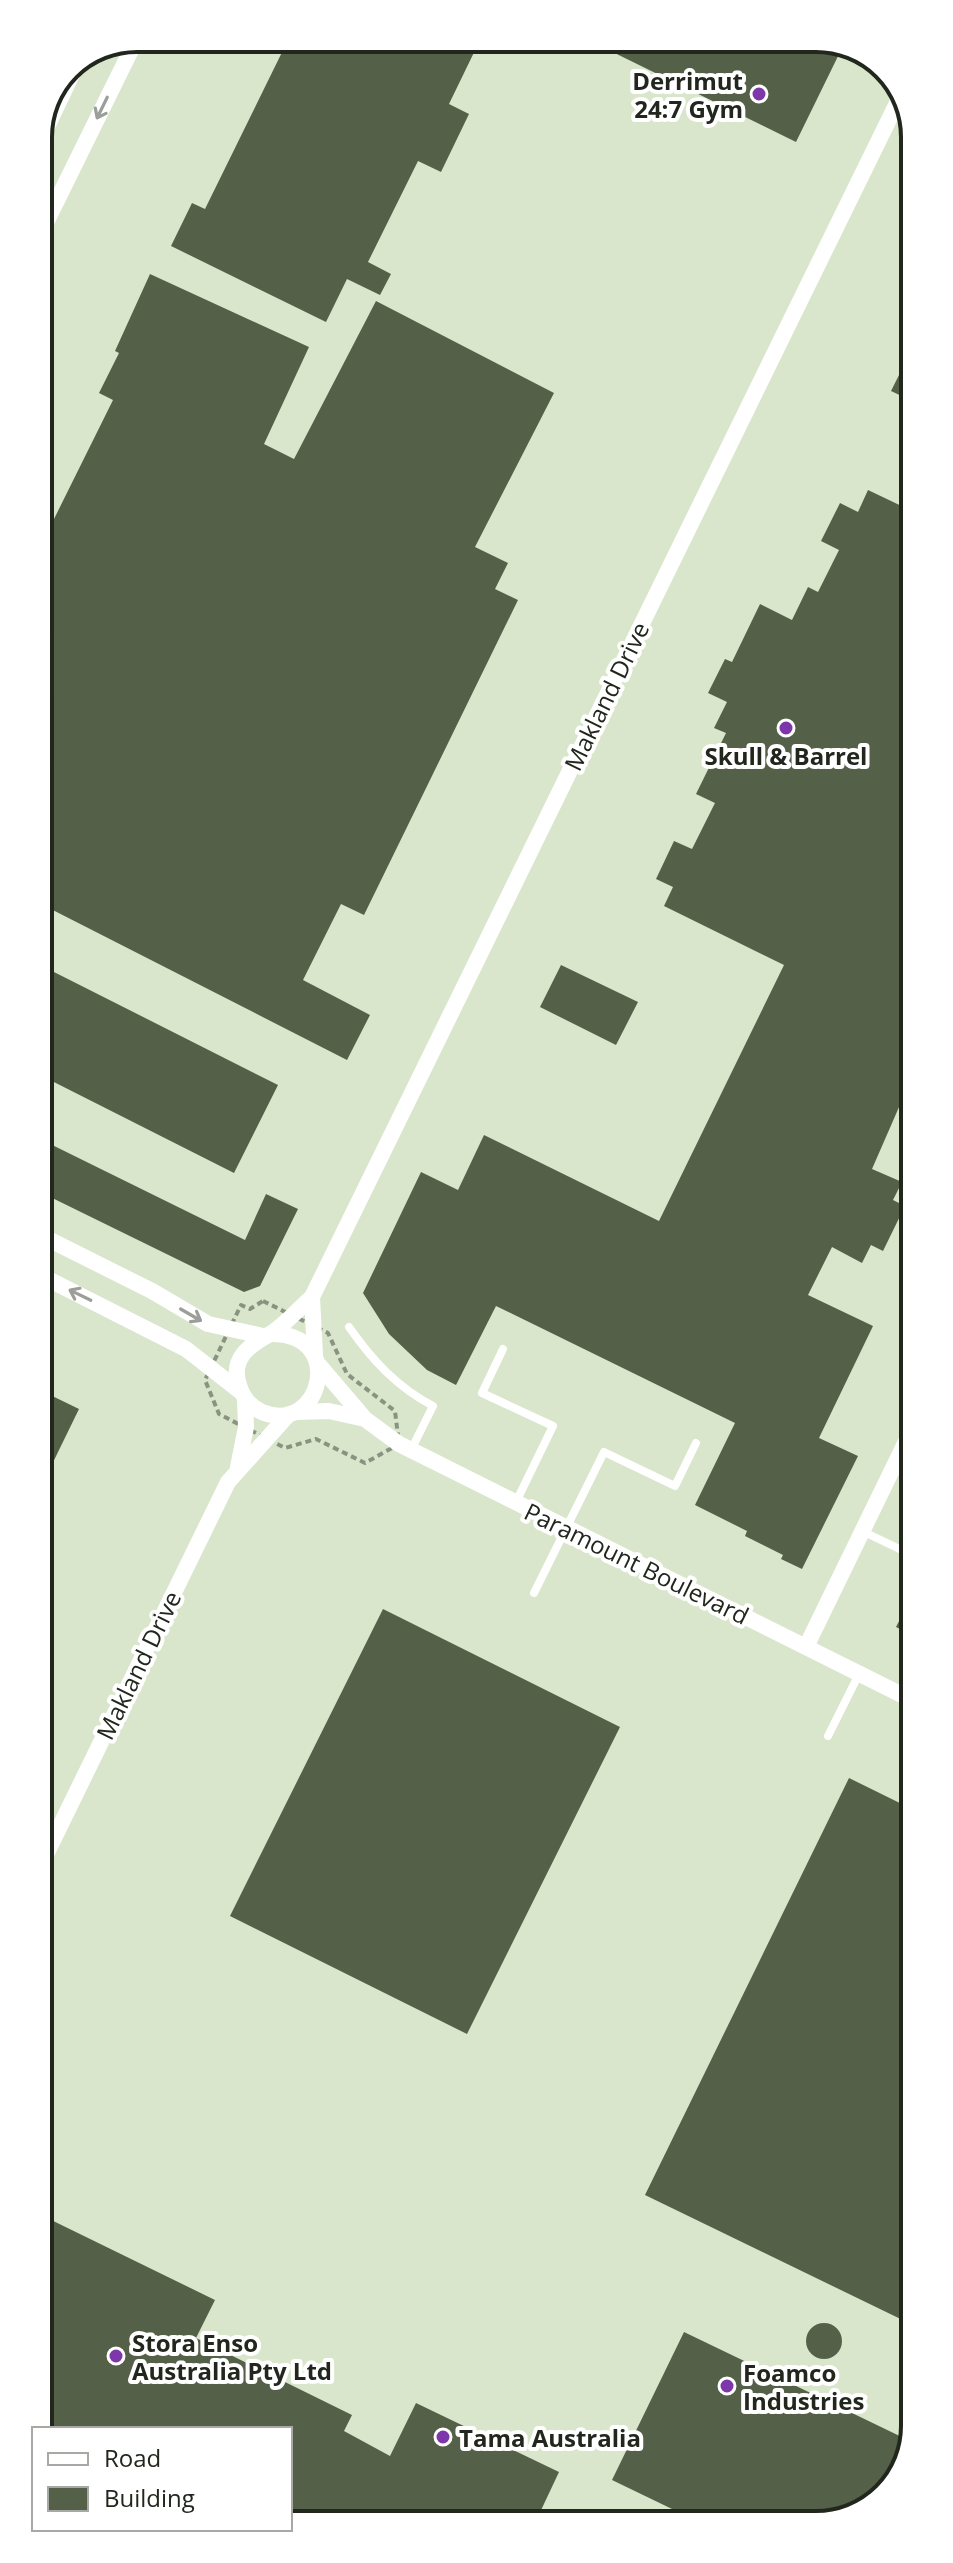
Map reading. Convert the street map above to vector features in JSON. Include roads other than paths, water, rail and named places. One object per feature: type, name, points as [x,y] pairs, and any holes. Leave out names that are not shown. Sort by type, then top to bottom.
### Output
[{"type":"street","points":[[52,211],[130,53]]},
{"type":"street","name":"Makland Drive","points":[[266,1335],[312,1297],[896,106]]},
{"type":"street","points":[[52,1241],[152,1291],[208,1324],[266,1335],[296,1337],[317,1361],[315,1392],[293,1413],[265,1413],[212,1367],[170,1340],[52,1281]]},
{"type":"street","name":"Makland Drive","points":[[312,1297],[317,1361]]},
{"type":"street","points":[[243,1396],[237,1379],[242,1353],[266,1335]]},
{"type":"street","name":"Paramount Boulevard","points":[[317,1361],[365,1419],[411,1451],[901,1695]]},
{"type":"street","name":"Makland Drive","points":[[52,1843],[238,1467],[246,1427],[243,1396]]},
{"type":"street","name":"Paramount Boulevard","points":[[293,1413],[329,1411],[365,1419]]},
{"type":"street","name":"Makland Drive","points":[[238,1467],[293,1413]]},
{"type":"street","points":[[806,1647],[901,1452]]},
{"type":"lane","points":[[349,1327],[367,1352],[406,1392],[433,1406],[411,1451]]},
{"type":"lane","points":[[503,1349],[482,1393],[553,1426],[515,1503]]},
{"type":"lane","points":[[534,1593],[604,1452],[675,1486],[696,1443]]},
{"type":"lane","points":[[896,1462],[901,1464]]},
{"type":"lane","points":[[862,1531],[901,1550]]},
{"type":"lane","points":[[828,1736],[859,1674]]},
{"type":"place","name":"Derrimut 24:7 Gym","points":[[759,94]]},
{"type":"place","name":"Skull & Barrel","points":[[786,728]]},
{"type":"place","name":"Stora Enso Australia Pty Ltd","points":[[116,2356]]},
{"type":"place","name":"Foamco Industries","points":[[727,2386]]},
{"type":"place","name":"Tama Australia","points":[[443,2437]]}]
